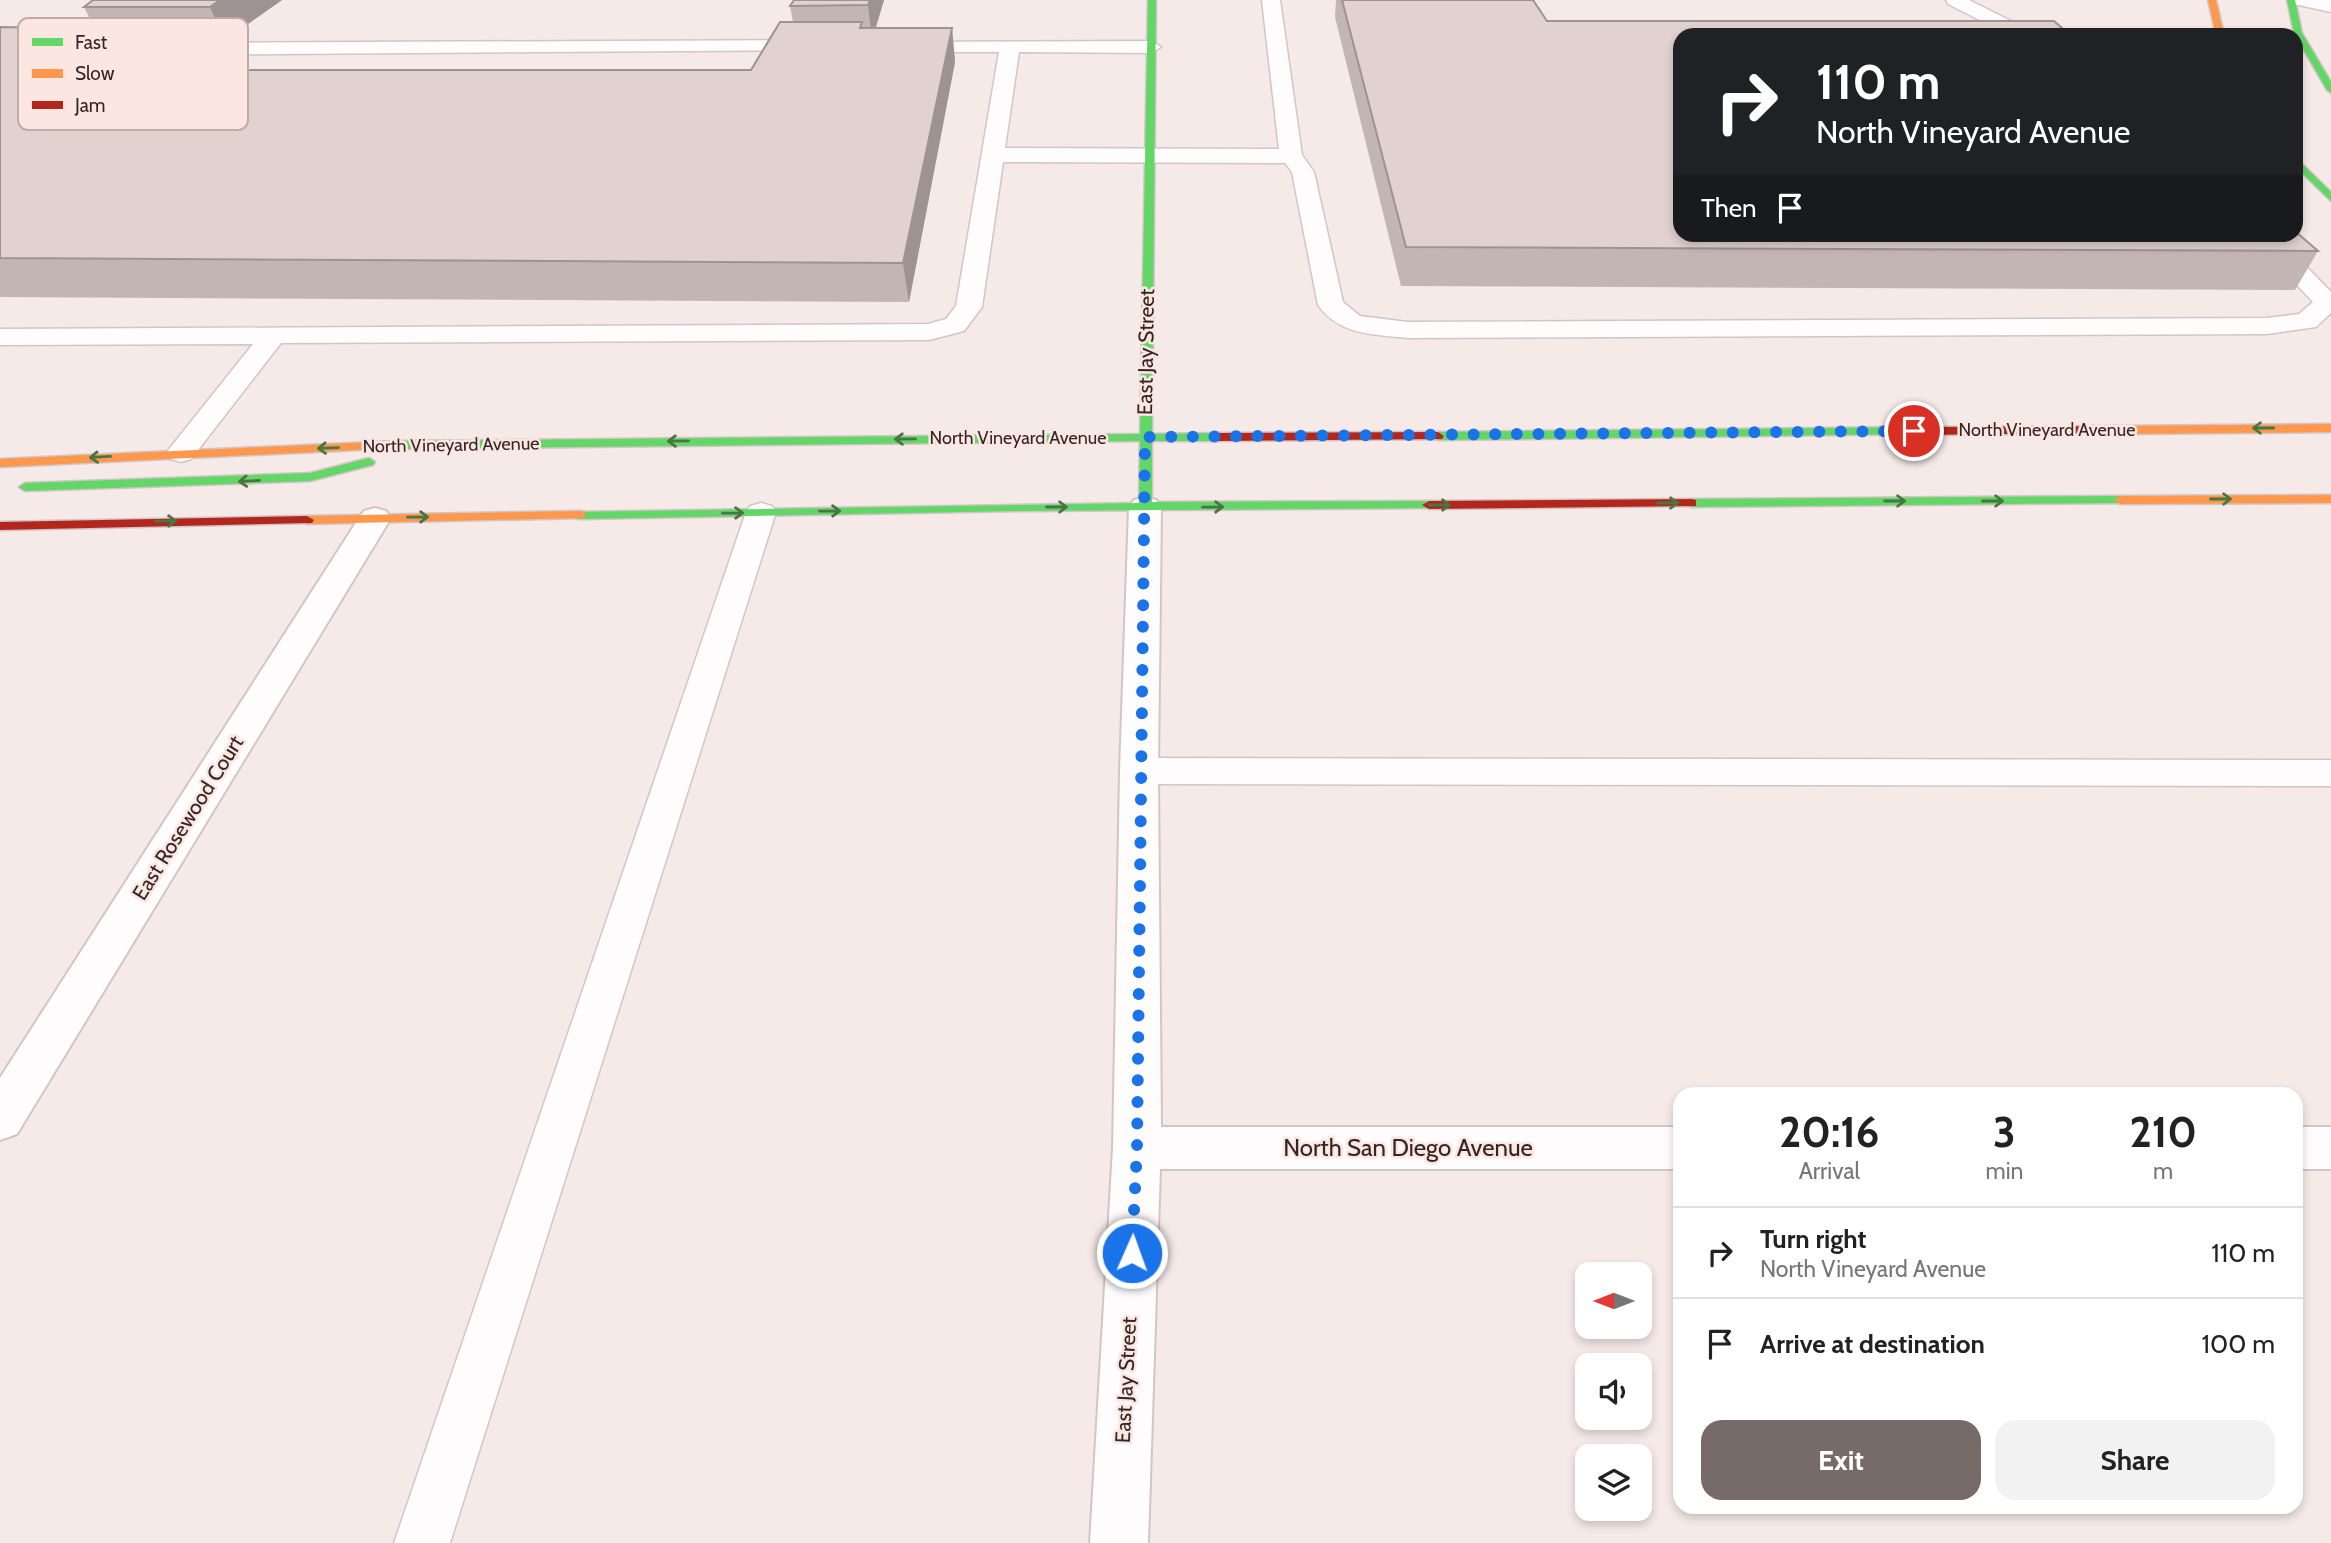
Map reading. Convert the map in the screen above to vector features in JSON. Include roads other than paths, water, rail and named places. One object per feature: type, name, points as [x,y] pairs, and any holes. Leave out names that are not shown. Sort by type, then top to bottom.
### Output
[{"type":"main road","name":"East Jay Street","points":[[1144,507],[1152,0]]},
{"type":"main road","points":[[2211,0],[2218,28]]},
{"type":"main road","points":[[2291,0],[2297,28]]},
{"type":"main road","points":[[2303,42],[2331,90]]},
{"type":"main road","points":[[2303,168],[2331,198]]},
{"type":"main road","name":"North Vineyard Avenue","points":[[0,463],[435,444],[2331,428]]},
{"type":"main road","points":[[10,487],[310,477],[435,444]]},
{"type":"main road","points":[[0,526],[1144,507],[2331,499]]},
{"type":"street","name":"East Jay Street","points":[[1119,1543],[1137,1148],[1139,771],[1144,507]]},
{"type":"street","name":"East Rosewood Court","points":[[0,1119],[375,518]]},
{"type":"street","name":"North San Diego Avenue","points":[[1137,1148],[1673,1148]]},
{"type":"street","points":[[2303,1148],[2331,1148]]},
{"type":"lane","points":[[1271,0],[1291,156],[1303,172],[1331,305],[1352,323],[1408,330],[2267,326],[2307,321],[2326,303],[2269,242]]},
{"type":"lane","points":[[1955,0],[2010,28]]},
{"type":"lane","points":[[2301,0],[2331,6]]},
{"type":"lane","points":[[248,48],[832,46]]},
{"type":"lane","points":[[887,46],[1152,47]]},
{"type":"lane","points":[[0,337],[929,332],[955,325],[969,307],[1010,47]]},
{"type":"lane","points":[[993,155],[1291,156]]},
{"type":"lane","points":[[181,453],[273,336]]},
{"type":"lane","points":[[422,1543],[761,512]]},
{"type":"lane","points":[[1139,771],[2331,773]]}]
